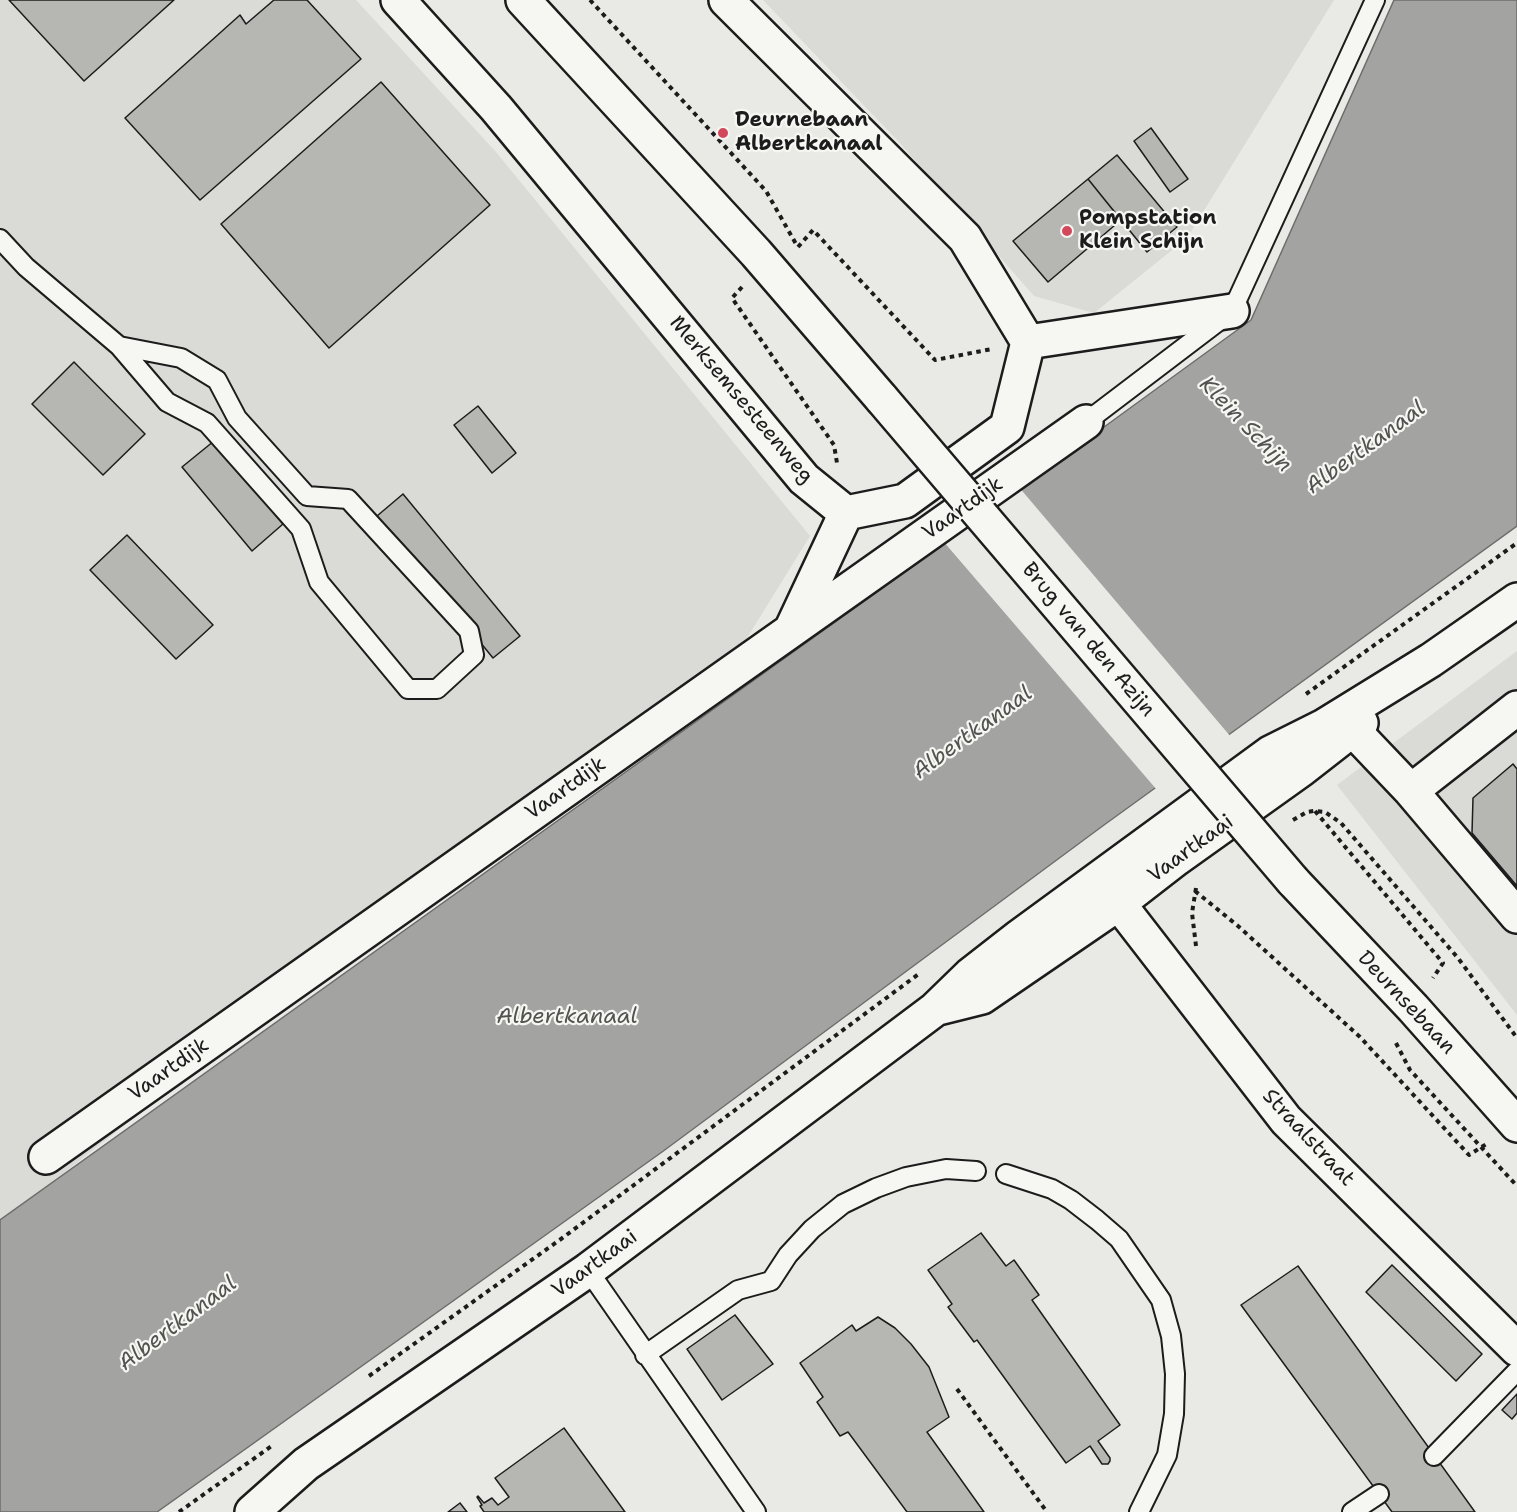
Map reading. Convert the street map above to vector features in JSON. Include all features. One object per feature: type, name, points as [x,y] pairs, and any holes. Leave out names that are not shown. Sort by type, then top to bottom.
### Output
[{"type":"street","name":"Merksemsesteenweg","points":[[398,0],[504,117],[804,479],[846,513]]},
{"type":"street","name":"Brug van den Azijn","points":[[523,0],[748,244],[1293,881]]},
{"type":"street","points":[[726,0],[965,238],[1028,342],[1007,428],[905,501],[846,513],[792,630]]},
{"type":"street","points":[[1028,342],[1232,311]]},
{"type":"street","name":"Vaartdijk","points":[[46,1157],[1086,422]]},
{"type":"street","name":"Vaartkaai","points":[[252,1512],[306,1464],[588,1270],[934,1010],[970,975],[1003,949],[1270,753],[1324,726],[1431,660],[1517,600]]},
{"type":"street","name":"Vaartkaai","points":[[934,1010],[982,997],[1119,904],[1353,730],[1431,660]]},
{"type":"street","points":[[1411,791],[1517,708]]},
{"type":"street","points":[[1353,730],[1411,791],[1517,916]]},
{"type":"street","name":"Straalstraat","points":[[1099,878],[1286,1120],[1517,1349]]},
{"type":"street","name":"Deurnsebaan","points":[[1293,881],[1413,1008],[1517,1125]]},
{"type":"lane","points":[[1086,422],[1232,311],[1375,0]]},
{"type":"lane","points":[[0,239],[26,267],[119,346],[167,402],[207,423],[301,528],[319,582],[408,689],[437,689],[474,655],[469,632],[348,499],[307,496],[237,418],[217,380],[181,358],[119,346]]},
{"type":"lane","points":[[645,1355],[738,1290],[771,1281],[788,1255],[812,1229],[843,1204],[906,1177],[946,1169],[975,1171]]},
{"type":"lane","points":[[1006,1174],[1052,1189],[1097,1220],[1119,1239],[1161,1300],[1174,1364],[1174,1414],[1167,1455],[1140,1512]]},
{"type":"lane","points":[[588,1270],[756,1512]]},
{"type":"lane","points":[[1434,1456],[1517,1371]]},
{"type":"lane","points":[[1352,1512],[1379,1494]]},
{"type":"path","points":[[590,0],[766,191],[798,247],[813,230],[935,360],[1028,342]]},
{"type":"path","points":[[732,298],[834,445]]},
{"type":"path","points":[[1433,978],[1443,963],[1314,811],[1325,812],[1341,823],[1458,958],[1517,1038]]},
{"type":"path","points":[[1199,953],[1195,943],[1192,913],[1195,891],[1238,926],[1360,1037],[1469,1155],[1517,1125]]},
{"type":"path","points":[[360,1382],[561,1239],[921,972]]},
{"type":"path","points":[[957,1389],[1047,1512]]},
{"type":"path","points":[[179,1512],[274,1444]]},
{"type":"shaded area","points":[[0,0],[356,0],[496,152],[810,536],[747,638],[56,1179],[0,1220]]},
{"type":"shaded area","points":[[763,0],[1334,0],[1187,238],[1094,313],[1034,296],[899,142]]},
{"type":"shaded area","points":[[1517,651],[1517,1015],[1337,785]]},
{"type":"water","name":"Albertkanaal","points":[[1394,0],[1517,0],[1517,526],[1104,825],[662,1152],[157,1512],[0,1512],[0,1220],[898,577],[1251,320]]},
{"type":"pier","points":[[1018,486],[1231,737],[1157,790],[943,541]]},
{"type":"building","points":[[9,0],[174,0],[84,81]]},
{"type":"building","points":[[274,0],[307,0],[361,59],[200,200],[125,118],[240,15],[246,24]]},
{"type":"building","points":[[381,82],[490,205],[329,348],[221,224]]},
{"type":"building","points":[[1151,128],[1188,179],[1170,192],[1134,141]]},
{"type":"building","points":[[1117,155],[1177,227],[1147,252],[1088,179]]},
{"type":"building","name":"Pompstation Klein Schijn","points":[[1088,179],[1121,220],[1048,282],[1013,241]]},
{"type":"building","points":[[74,362],[145,434],[103,475],[32,404]]},
{"type":"building","points":[[478,406],[516,453],[492,473],[454,425]]},
{"type":"building","points":[[214,441],[283,524],[252,551],[182,467]]},
{"type":"building","points":[[403,494],[520,636],[493,658],[377,516]]},
{"type":"building","points":[[127,535],[213,625],[176,659],[90,570]]},
{"type":"building","points":[[1513,764],[1517,769],[1517,886],[1472,833],[1473,798]]},
{"type":"building","points":[[981,1233],[1006,1266],[1014,1260],[1039,1295],[1032,1300],[1120,1425],[1098,1441],[1110,1458],[1108,1464],[1102,1464],[1090,1446],[1066,1463],[977,1340],[974,1342],[948,1307],[952,1304],[928,1270]]},
{"type":"building","points":[[1392,1265],[1482,1354],[1456,1381],[1366,1292]]},
{"type":"building","points":[[1298,1266],[1475,1512],[1392,1512],[1241,1305]]},
{"type":"building","points":[[735,1315],[773,1364],[722,1400],[687,1349]]},
{"type":"building","points":[[878,1317],[895,1328],[929,1367],[949,1417],[927,1432],[984,1512],[907,1512],[848,1432],[840,1436],[817,1402],[823,1397],[800,1363],[852,1325],[856,1331]]},
{"type":"building","points":[[1517,1394],[1517,1413],[1512,1419],[1502,1410]]},
{"type":"building","points":[[564,1428],[625,1512],[484,1512],[478,1496],[484,1503],[492,1498],[498,1505],[509,1497],[495,1478]]},
{"type":"building","points":[[460,1503],[467,1512],[448,1512]]},
{"type":"place","name":"Deurnebaan Albertkanaal","points":[[723,133]]},
{"type":"place","name":"Pompstation Klein Schijn","points":[[1067,231]]},
{"type":"water label","name":"Klein Schijn","points":[[1245,425]]}]
